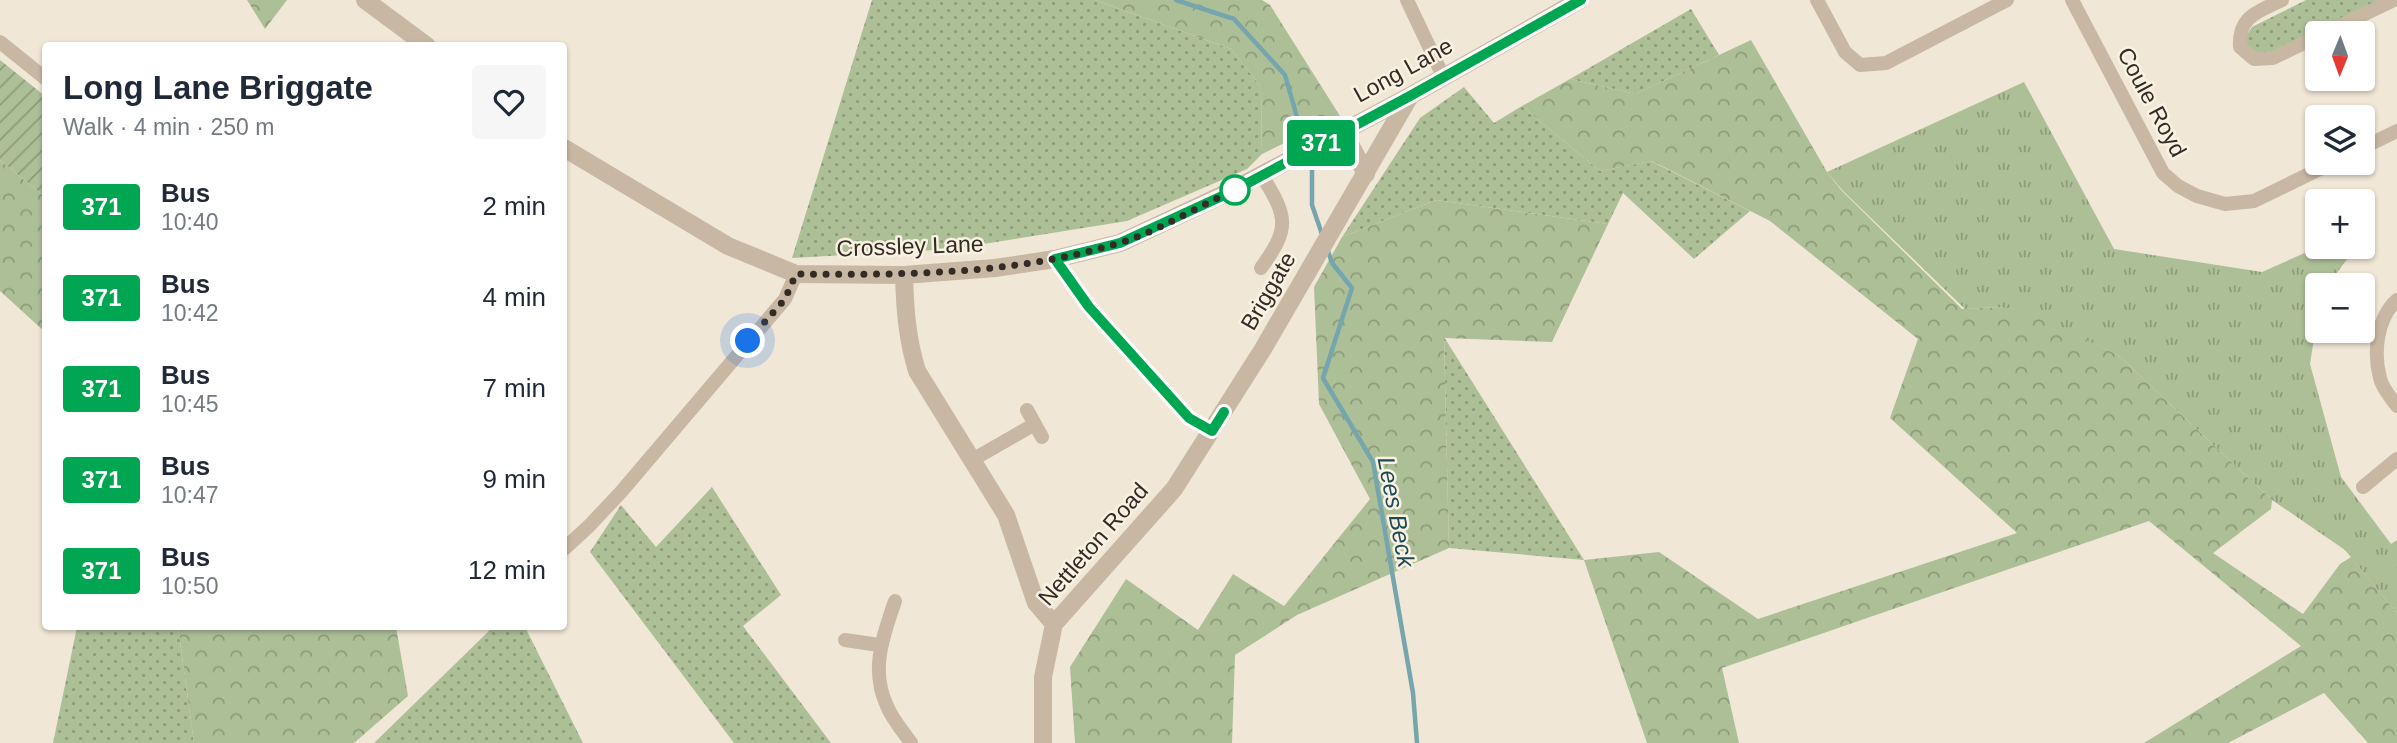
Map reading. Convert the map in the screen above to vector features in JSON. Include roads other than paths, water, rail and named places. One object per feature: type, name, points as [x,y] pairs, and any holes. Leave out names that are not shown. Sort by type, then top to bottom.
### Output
[{"type":"street","points":[[365,0],[422,42]]},
{"type":"street","points":[[1407,0],[1443,76]]},
{"type":"street","name":"Long Lane","points":[[1055,259],[1120,243],[1262,176],[1580,0]]},
{"type":"street","points":[[1816,0],[1845,52],[1860,65],[1886,63],[2007,0]]},
{"type":"street","name":"Coule Royd","points":[[2072,0],[2163,173],[2178,186],[2197,196],[2225,204],[2254,201],[2307,175]]},
{"type":"street","points":[[2282,0],[2248,17],[2239,32],[2240,47],[2254,59],[2273,58],[2305,43]]},
{"type":"street","points":[[2350,21],[2394,0]]},
{"type":"street","points":[[0,42],[42,76]]},
{"type":"street","name":"Briggate","points":[[1212,431],[1410,96]]},
{"type":"street","points":[[2375,142],[2397,131]]},
{"type":"street","points":[[1335,135],[1366,174]]},
{"type":"street","name":"Crossley Lane","points":[[567,150],[727,246],[796,274],[904,275],[995,268],[1055,259]]},
{"type":"street","points":[[1261,268],[1277,246],[1283,227],[1279,204],[1262,176]]},
{"type":"street","points":[[1055,259],[1089,307],[1189,418],[1212,431]]},
{"type":"street","points":[[567,546],[621,492],[785,299],[796,274]]},
{"type":"street","points":[[904,275],[905,316],[917,371],[1006,515],[1036,603],[1054,624]]},
{"type":"street","points":[[2397,300],[2388,308],[2376,346],[2380,380],[2397,407]]},
{"type":"street","points":[[972,460],[1039,430],[1027,410]]},
{"type":"street","name":"Nettleton Road","points":[[1043,743],[1043,677],[1054,624],[1174,489],[1212,431]]},
{"type":"street","points":[[2362,487],[2397,459]]},
{"type":"street","points":[[895,601],[880,645],[880,681],[887,707],[911,743]]},
{"type":"street","points":[[845,640],[880,645]]},
{"type":"waterway","name":"Lees Beck","points":[[1176,0],[1234,19],[1285,75],[1305,145]]},
{"type":"waterway","name":"Lees Beck","points":[[1309,157],[1312,169],[1312,205],[1323,237]]},
{"type":"waterway","name":"Lees Beck","points":[[1327,248],[1332,263],[1352,288],[1323,378],[1373,462],[1413,693],[1417,743]]}]
